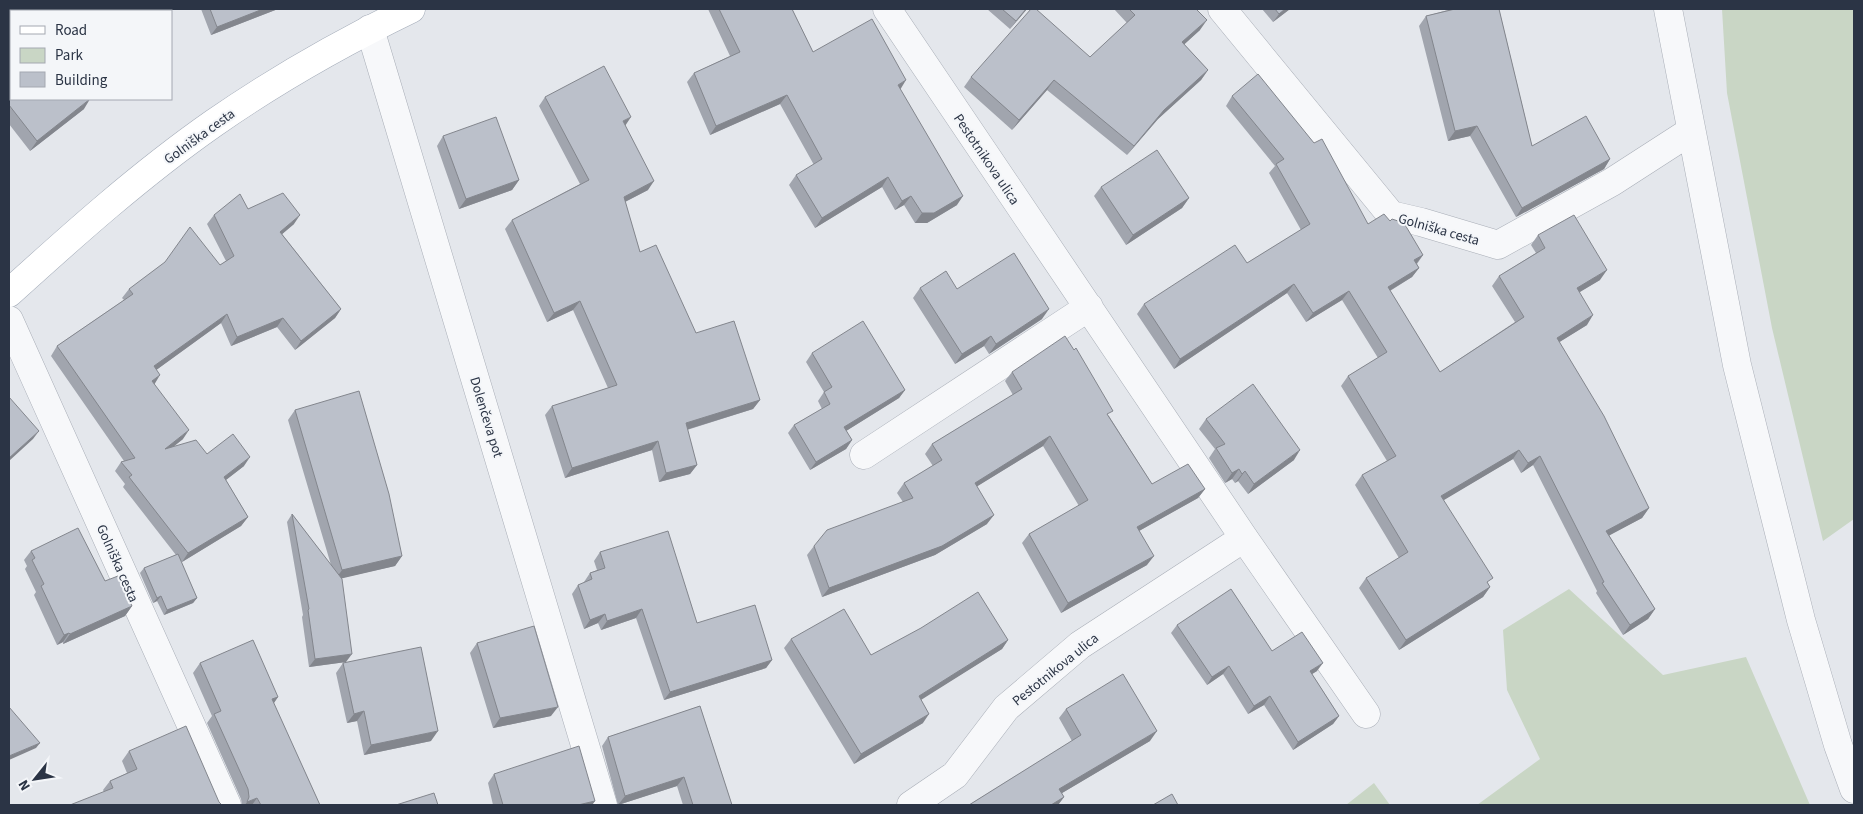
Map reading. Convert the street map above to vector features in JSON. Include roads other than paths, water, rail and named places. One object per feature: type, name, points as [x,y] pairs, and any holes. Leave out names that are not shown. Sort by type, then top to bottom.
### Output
[{"type":"main road","name":"Golniška cesta","points":[[9,293],[81,228],[138,181],[214,123],[289,75],[370,29],[411,9]]},
{"type":"street","name":"Pestotnikova ulica","points":[[887,9],[1244,538],[1366,714]]},
{"type":"street","name":"Golniška cesta","points":[[1222,9],[1391,215],[1421,222],[1498,246],[1612,182],[1691,131]]},
{"type":"street","points":[[1668,9],[1737,365],[1800,620],[1838,744],[1854,788]]},
{"type":"street","name":"Dolenčeva pot","points":[[370,29],[603,805]]},
{"type":"street","points":[[864,455],[1089,307]]},
{"type":"street","name":"Golniška cesta","points":[[9,320],[227,805]]},
{"type":"street","name":"Pestotnikova ulica","points":[[911,805],[955,775],[1006,708],[1080,645],[1244,538]]}]
